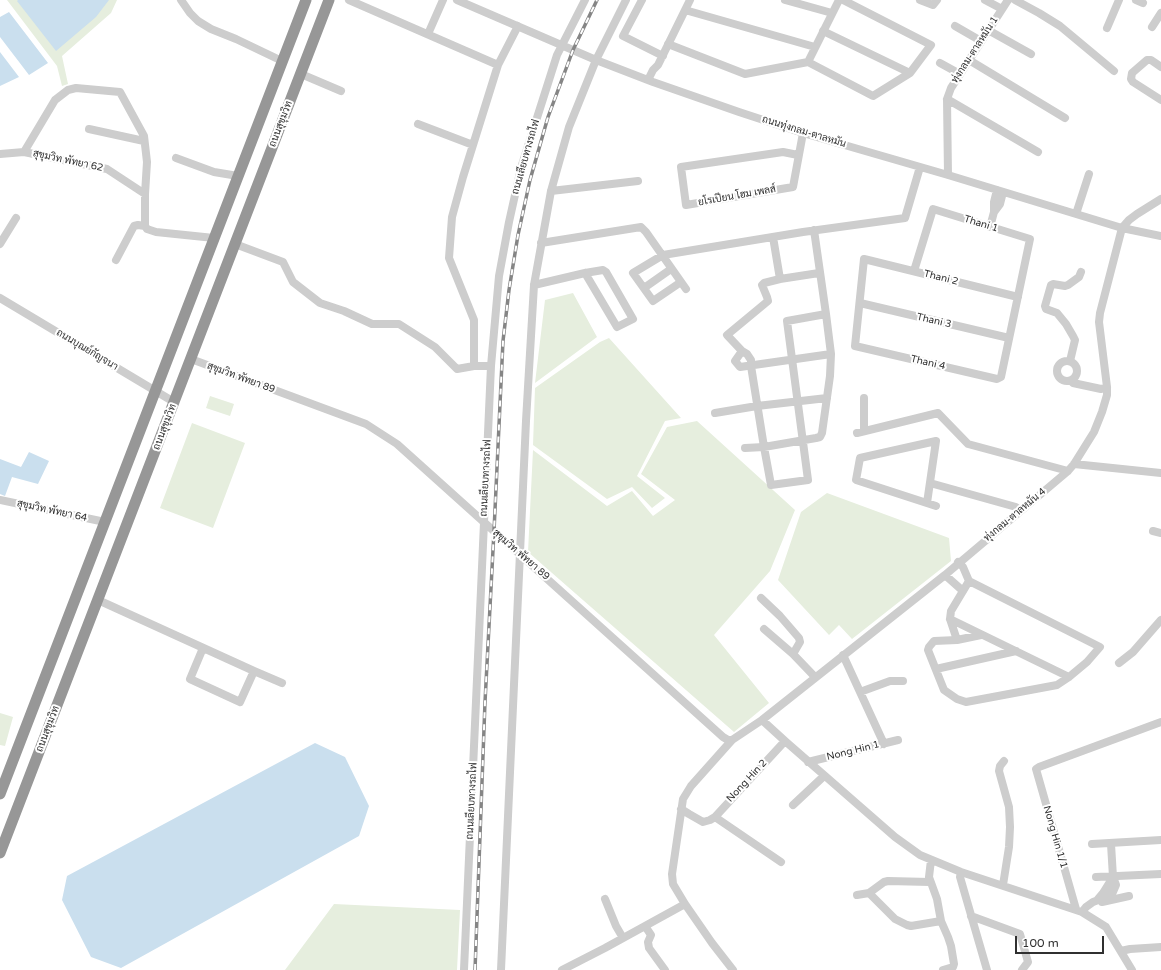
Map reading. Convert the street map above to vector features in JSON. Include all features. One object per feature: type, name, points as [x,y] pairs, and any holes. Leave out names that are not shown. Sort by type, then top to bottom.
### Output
[{"type":"highway","points":[[0,794],[306,0]]},
{"type":"highway","name":"ถนนสุขุมวิท","points":[[0,853],[330,0]]},
{"type":"street","points":[[181,0],[198,21],[211,29],[236,38],[282,61]]},
{"type":"street","points":[[349,0],[498,65]]},
{"type":"street","points":[[428,34],[443,0]]},
{"type":"street","name":"ถนนทุ่งกลม-ตาลหมัน","points":[[457,0],[596,60],[651,81],[803,133],[1122,228],[1161,236]]},
{"type":"street","name":"ถนนเลียบทางรถไฟ","points":[[464,970],[491,366],[499,276],[521,168],[557,55],[585,0]]},
{"type":"street","points":[[501,970],[526,413],[534,285],[551,192],[569,127],[596,60],[626,0]]},
{"type":"street","points":[[642,0],[623,36],[662,56]]},
{"type":"street","points":[[651,81],[658,72],[658,65],[690,0]]},
{"type":"street","points":[[785,0],[832,13]]},
{"type":"street","points":[[808,62],[839,0]]},
{"type":"street","points":[[668,44],[745,74],[808,62],[873,96],[910,73],[931,45],[843,0]]},
{"type":"street","points":[[920,0],[933,5],[937,0]]},
{"type":"street","points":[[985,0],[1002,9]]},
{"type":"street","name":"ทุ่งกลม-ตาลหมัน 1","points":[[948,175],[947,99],[951,88],[1008,0]]},
{"type":"street","points":[[1015,0],[1039,12],[1060,26],[1114,71]]},
{"type":"street","points":[[1107,28],[1119,0]]},
{"type":"street","points":[[685,10],[815,47]]},
{"type":"street","points":[[1152,27],[1161,13]]},
{"type":"street","points":[[474,366],[474,320],[449,258],[452,217],[498,65],[518,26]]},
{"type":"street","points":[[954,26],[981,41]]},
{"type":"street","points":[[988,30],[1031,54]]},
{"type":"street","points":[[823,31],[910,73]]},
{"type":"street","points":[[969,60],[1065,118]]},
{"type":"street","points":[[1161,67],[1151,60],[1147,60],[1132,73],[1131,79],[1133,82],[1161,100]]},
{"type":"street","points":[[940,63],[960,74]]},
{"type":"street","points":[[301,74],[341,91]]},
{"type":"street","points":[[24,152],[55,100],[68,90],[76,88],[120,92],[144,136],[147,162],[145,226]]},
{"type":"street","points":[[947,99],[1038,152]]},
{"type":"street","points":[[418,124],[473,145]]},
{"type":"street","points":[[89,129],[144,141]]},
{"type":"street","name":"ยโรเปียน โฮม เพลส์","points":[[798,155],[784,152],[681,167],[686,205],[793,187],[803,133]]},
{"type":"street","name":"สุขุมวิท พัทยา 62","points":[[0,154],[24,152],[107,169],[146,194]]},
{"type":"street","points":[[176,158],[214,172],[238,176]]},
{"type":"street","points":[[681,282],[653,301],[633,273],[663,255],[814,230],[906,218],[920,167]]},
{"type":"street","points":[[1076,214],[1089,174]]},
{"type":"street","points":[[551,192],[638,181]]},
{"type":"street","points":[[990,227],[994,212],[1000,204],[1000,191]]},
{"type":"street","points":[[1122,228],[1137,214],[1161,199]]},
{"type":"street","name":"Thani 1","points":[[914,271],[933,209],[1030,239],[1018,297]]},
{"type":"street","points":[[0,244],[16,218]]},
{"type":"street","points":[[116,260],[134,226],[137,225],[145,226],[151,231],[156,232],[214,238]]},
{"type":"street","points":[[541,243],[641,227],[663,255],[671,269],[686,289]]},
{"type":"street","name":"ทุ่งกลม-ตาลหมัน 4","points":[[762,720],[945,575],[958,562],[1071,467],[1094,432],[1104,407],[1107,394],[1099,322],[1122,228]]},
{"type":"street","points":[[745,448],[764,447],[803,441],[822,435],[830,376],[830,354],[814,230]]},
{"type":"street","points":[[773,237],[780,279]]},
{"type":"street","points":[[235,244],[283,262],[293,282],[320,303],[344,311],[372,324],[400,324],[435,347],[457,369],[474,366],[491,366]]},
{"type":"street","name":"Thani 2","points":[[860,303],[864,259],[1018,297]]},
{"type":"street","points":[[644,288],[671,269]]},
{"type":"street","points":[[534,285],[585,273],[603,270],[606,272],[633,319],[616,327],[585,273]]},
{"type":"street","points":[[1070,362],[1075,340],[1066,324],[1057,313],[1046,309],[1045,306],[1051,285],[1068,285],[1079,277],[1081,272]]},
{"type":"street","points":[[819,274],[780,279],[764,283],[762,285],[768,301],[727,336],[742,352],[747,354],[751,360],[757,406],[771,485],[808,480],[787,320],[826,314]]},
{"type":"street","points":[[1009,338],[1018,297]]},
{"type":"street","name":"ถนนบุณย์กัญจนา","points":[[0,298],[174,402]]},
{"type":"street","name":"Thani 3","points":[[860,303],[1009,338]]},
{"type":"street","name":"Thani 4","points":[[860,303],[855,346],[997,379],[1001,377],[1009,338]]},
{"type":"street","points":[[742,352],[735,361],[740,367],[830,354]]},
{"type":"street","name":"สุขุมวิท พัทยา 89","points":[[191,359],[366,424],[397,444],[722,737],[732,740]]},
{"type":"street","points":[[1071,381],[1077,375],[1076,366],[1070,362],[1062,362],[1059,365],[1057,372],[1058,376],[1063,381],[1071,381],[1073,383],[1101,389],[1107,387]]},
{"type":"street","points":[[715,413],[757,406],[827,398]]},
{"type":"street","points":[[864,398],[860,432],[900,419],[938,413],[968,444],[1071,467],[1161,473]]},
{"type":"street","points":[[927,503],[936,441],[860,458],[856,480],[936,506]]},
{"type":"street","points":[[930,483],[1016,507],[1020,511]]},
{"type":"street","name":"สุขุมวิท พัทยา 64","points":[[0,500],[105,522]]},
{"type":"street","points":[[958,562],[963,567],[969,581],[1100,647],[1087,662],[1057,685],[966,702],[957,699],[944,690],[928,650],[934,641],[957,640],[981,635]]},
{"type":"street","points":[[945,575],[963,591]]},
{"type":"street","points":[[957,640],[950,619],[951,611],[969,581]]},
{"type":"street","points":[[761,598],[800,638],[800,642],[793,654]]},
{"type":"street","points":[[98,600],[282,683]]},
{"type":"street","points":[[950,619],[1069,677]]},
{"type":"street","points":[[1119,663],[1134,652],[1161,620]]},
{"type":"street","points":[[764,629],[793,654],[815,677]]},
{"type":"street","points":[[203,648],[190,679],[240,702],[254,671]]},
{"type":"street","points":[[936,669],[1016,651]]},
{"type":"street","points":[[843,655],[884,744]]},
{"type":"street","points":[[860,692],[890,681],[903,682]]},
{"type":"street","points":[[733,970],[685,904],[674,884],[672,874],[683,799],[691,786],[732,740],[762,720],[895,837],[920,855],[961,872],[1079,911],[1106,927],[1132,970]]},
{"type":"street","name":"Nong Hin 1/1","points":[[1079,911],[1036,769],[1039,766],[1161,722]]},
{"type":"street","name":"Nong Hin 1","points":[[808,762],[898,740]]},
{"type":"street","name":"Nong Hin 2","points":[[712,818],[785,741]]},
{"type":"street","points":[[1003,885],[1009,847],[1010,827],[1009,807],[999,771],[1000,766],[1004,761]]},
{"type":"street","points":[[793,805],[824,776]]},
{"type":"street","points":[[681,809],[703,822],[712,818],[781,862]]},
{"type":"street","points":[[1092,844],[1161,840]]},
{"type":"street","points":[[1079,911],[1104,893],[1113,877],[1111,844]]},
{"type":"street","points":[[931,860],[929,868],[930,882],[936,892],[941,921],[948,936],[954,964],[953,967],[943,970]]},
{"type":"street","points":[[961,872],[960,877],[987,970]]},
{"type":"street","points":[[1096,877],[1161,874]]},
{"type":"street","points":[[857,895],[869,893],[884,882],[888,881],[930,882]]},
{"type":"street","points":[[869,893],[895,919],[906,925],[911,926],[941,921]]},
{"type":"street","points":[[1094,901],[1104,902],[1129,896]]},
{"type":"street","points":[[605,899],[616,926],[623,938]]},
{"type":"street","points":[[562,970],[685,904]]},
{"type":"street","points":[[971,916],[1020,934],[1028,962],[1022,970]]},
{"type":"street","points":[[645,926],[651,935],[648,942],[649,948],[665,970]]},
{"type":"street","points":[[1121,952],[1161,947]]},
{"type":"green space","points":[[7,0],[117,0],[111,13],[62,56],[68,84],[62,86],[57,66]]},
{"type":"green space","points":[[573,293],[597,337],[535,383],[545,300]]},
{"type":"green space","points":[[609,338],[681,418],[665,421],[637,476],[665,498],[652,508],[632,487],[607,499],[533,445],[535,388],[600,342]]},
{"type":"green space","points":[[210,396],[234,404],[230,416],[206,408]]},
{"type":"green space","points":[[697,421],[795,510],[770,571],[714,635],[769,703],[734,732],[528,552],[533,450],[607,506],[632,491],[653,516],[675,500],[641,474],[667,427]]},
{"type":"green space","points":[[192,423],[245,443],[213,528],[160,508]]},
{"type":"green space","points":[[827,493],[949,538],[951,561],[852,639],[839,625],[829,635],[778,580],[801,512]]},
{"type":"green space","points":[[0,713],[13,717],[5,746],[0,745]]},
{"type":"green space","points":[[334,904],[460,910],[457,970],[285,970]]},
{"type":"water","points":[[109,0],[96,17],[56,51],[17,1]]},
{"type":"water","points":[[9,12],[48,63],[29,75],[0,37],[0,17]]},
{"type":"water","points":[[0,52],[19,77],[0,86]]},
{"type":"water","points":[[29,452],[49,461],[38,484],[12,477],[5,496],[0,494],[0,459],[21,467]]},
{"type":"water","points":[[315,743],[345,757],[369,806],[359,836],[121,968],[91,957],[62,900],[67,876]]},
{"type":"railway","points":[[475,970],[485,702],[503,341],[509,290],[518,235],[530,180],[548,117],[573,50],[597,0]]}]
